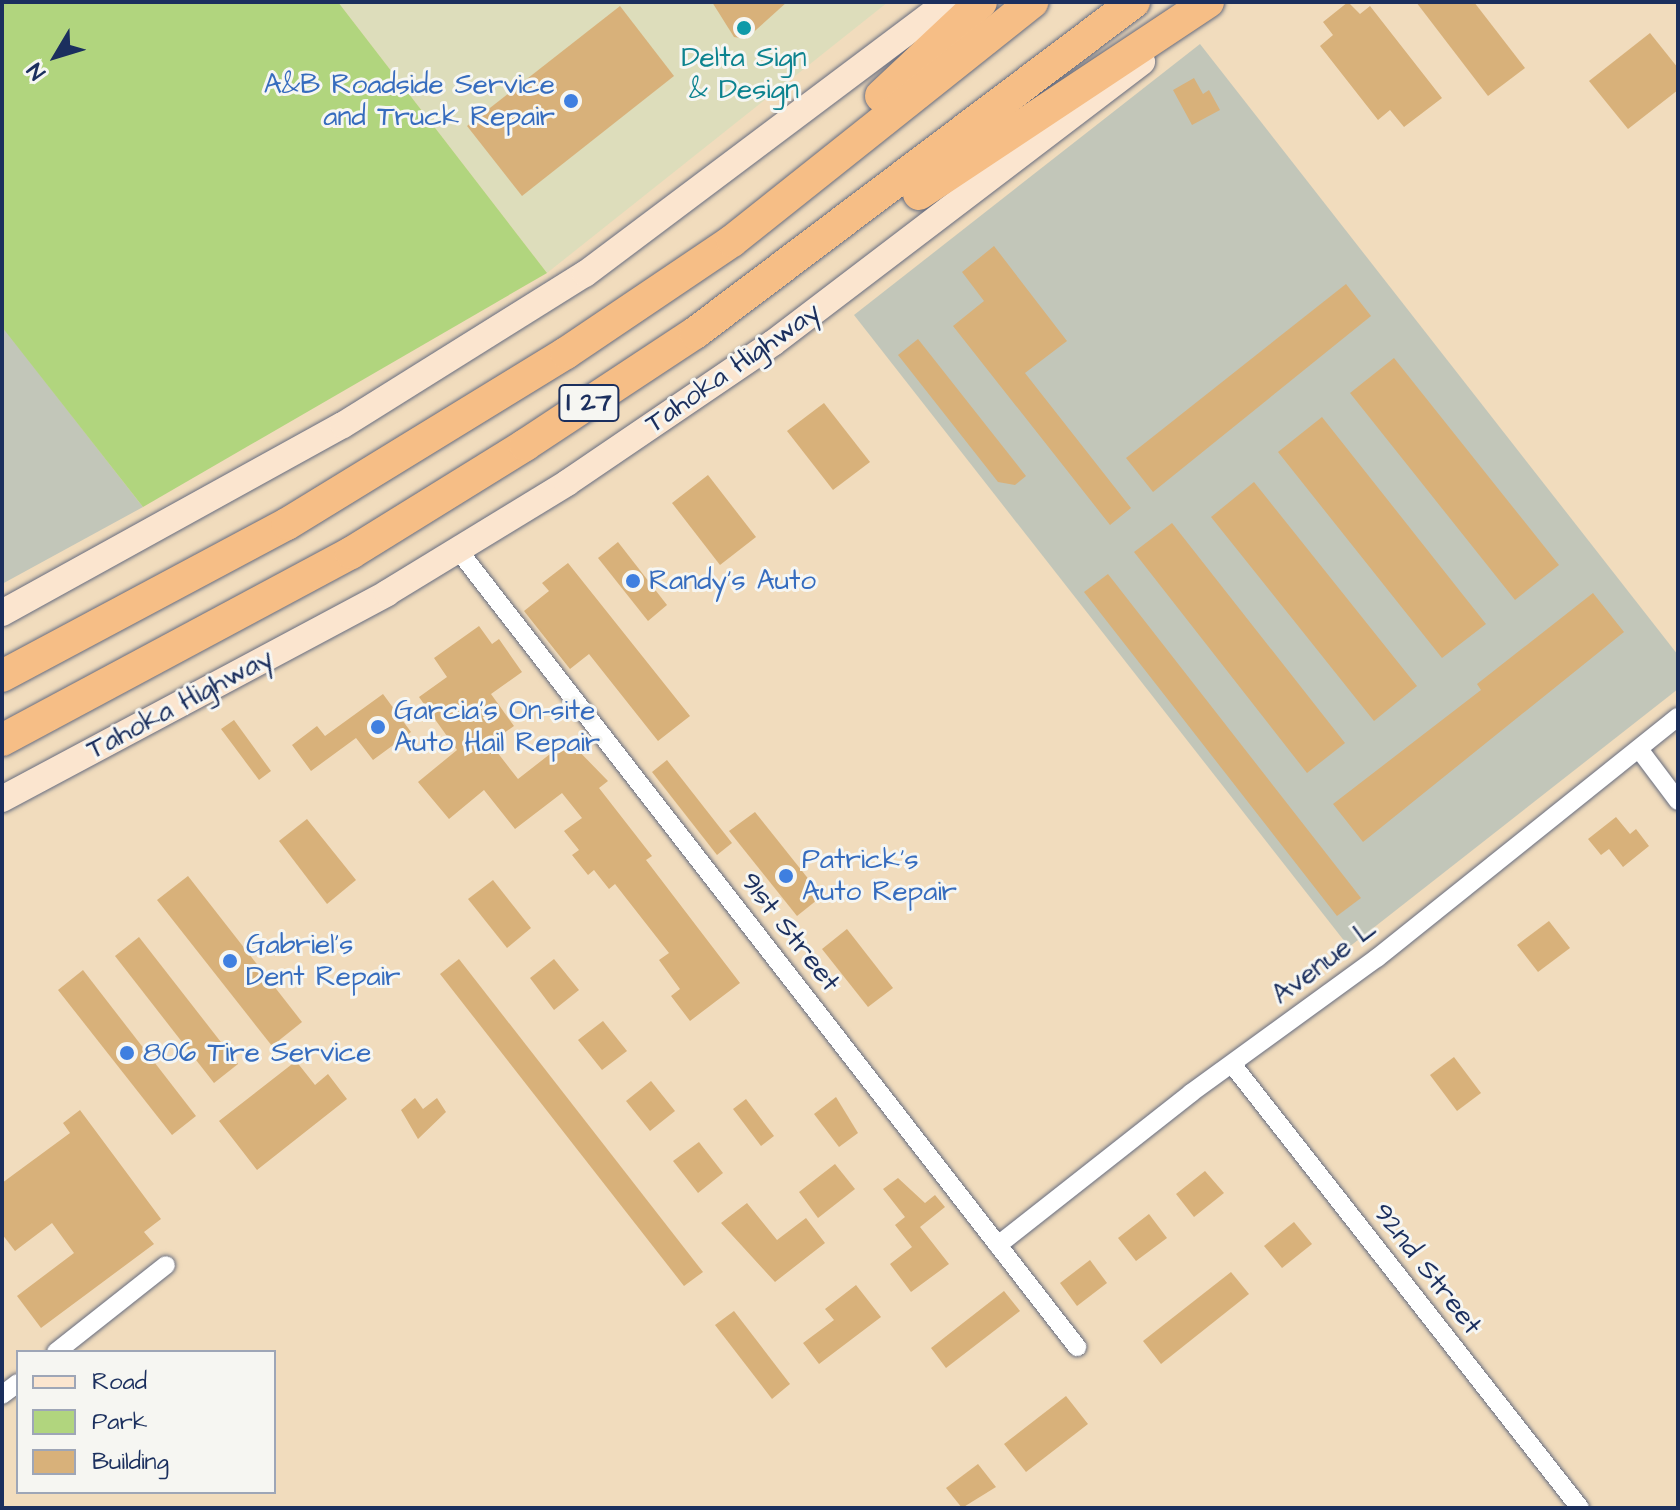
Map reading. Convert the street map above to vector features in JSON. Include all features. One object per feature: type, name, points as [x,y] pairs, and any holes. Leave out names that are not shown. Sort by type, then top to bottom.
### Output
[{"type":"highway","points":[[714,253],[981,2]]},
{"type":"highway","name":"I 27","points":[[2,676],[287,524],[463,420],[714,253],[1032,2]]},
{"type":"highway","name":"Tahoka Highway","points":[[2,740],[351,553],[708,323],[1134,2]]},
{"type":"highway","points":[[708,323],[890,214],[1208,2]]},
{"type":"main road","points":[[2,613],[343,425],[585,274],[947,2]]},
{"type":"main road","name":"Tahoka Highway","points":[[2,799],[459,551],[773,343],[1220,2]]},
{"type":"street","name":"91st Street","points":[[459,551],[1077,1347]]},
{"type":"street","name":"Avenue L","points":[[998,1245],[1232,1064],[1377,958],[1678,717]]},
{"type":"street","points":[[1639,749],[1678,801]]},
{"type":"street","name":"92nd Street","points":[[1232,1064],[1580,1508]]},
{"type":"street","points":[[59,1350],[166,1265]]},
{"type":"shaded area","points":[[338,2],[888,2],[547,273]]},
{"type":"shaded area","points":[[1200,44],[1678,655],[1678,689],[1349,947],[854,315]]},
{"type":"shaded area","points":[[2,326],[143,507],[2,584]]},
{"type":"green space","points":[[2,2],[338,2],[547,273],[143,507],[2,327]]},
{"type":"building","name":"Delta Sign & Design","points":[[712,2],[787,2],[746,39],[734,37]]},
{"type":"building","points":[[1348,2],[1360,14],[1370,6],[1442,98],[1404,127],[1390,110],[1378,120],[1320,46],[1333,35],[1323,22]]},
{"type":"building","points":[[1416,2],[1474,2],[1525,68],[1488,96]]},
{"type":"building","name":"A&B Roadside Service and Truck Repair","points":[[620,6],[674,76],[522,196],[467,126]]},
{"type":"building","points":[[1650,33],[1678,68],[1678,90],[1628,129],[1589,81]]},
{"type":"building","points":[[1194,78],[1203,94],[1209,90],[1220,110],[1192,125],[1173,90]]},
{"type":"building","points":[[994,246],[1067,341],[1025,373],[1131,508],[1110,525],[953,326],[984,301],[962,272]]},
{"type":"building","points":[[1346,284],[1371,316],[1153,492],[1126,458]]},
{"type":"building","points":[[918,339],[1026,476],[1015,485],[998,482],[898,355]]},
{"type":"building","points":[[1394,358],[1559,565],[1515,600],[1350,393]]},
{"type":"building","points":[[824,403],[870,462],[833,490],[787,431]]},
{"type":"building","points":[[1322,417],[1486,624],[1442,658],[1278,452]]},
{"type":"building","points":[[708,475],[756,537],[720,565],[672,503]]},
{"type":"building","points":[[1254,482],[1417,686],[1374,721],[1211,517]]},
{"type":"building","points":[[1172,523],[1345,743],[1307,773],[1134,552]]},
{"type":"building","name":"Randy's Auto","points":[[618,542],[667,605],[648,621],[598,558]]},
{"type":"building","points":[[568,563],[690,716],[658,741],[589,654],[570,669],[524,611],[549,591],[542,583]]},
{"type":"building","points":[[1108,574],[1361,898],[1337,916],[1084,592]]},
{"type":"building","points":[[1593,593],[1624,632],[1363,842],[1333,804],[1481,690],[1477,684]]},
{"type":"building","points":[[479,626],[492,644],[499,639],[522,672],[491,694],[514,726],[490,743],[518,779],[568,740],[608,781],[599,788],[652,856],[646,860],[740,983],[690,1021],[671,996],[680,989],[659,960],[669,953],[615,884],[609,889],[594,870],[588,875],[572,855],[579,850],[564,831],[582,818],[562,793],[515,829],[484,790],[449,819],[418,782],[457,750],[419,697],[447,677],[434,658]]},
{"type":"building","points":[[383,694],[411,732],[373,760],[356,738],[311,771],[292,745],[317,726],[325,736]]},
{"type":"building","points":[[234,720],[271,771],[259,780],[221,729]]},
{"type":"building","points":[[667,760],[732,843],[717,855],[652,772]]},
{"type":"building","name":"Patrick's Auto Repair","points":[[755,812],[822,896],[797,916],[729,831]]},
{"type":"building","points":[[1616,817],[1630,834],[1636,829],[1649,846],[1623,867],[1609,849],[1601,855],[1588,839]]},
{"type":"building","points":[[307,819],[356,880],[327,904],[279,841]]},
{"type":"building","name":"Gabriel's Dent Repair","points":[[188,876],[302,1022],[272,1046],[157,900]]},
{"type":"building","points":[[493,880],[531,928],[507,948],[468,899]]},
{"type":"building","points":[[1549,921],[1570,948],[1538,972],[1517,945]]},
{"type":"building","points":[[847,929],[893,988],[868,1007],[822,949]]},
{"type":"building","points":[[139,937],[238,1064],[214,1083],[115,956]]},
{"type":"building","points":[[459,959],[703,1272],[684,1286],[440,974]]},
{"type":"building","points":[[554,959],[579,990],[554,1010],[530,978]]},
{"type":"building","name":"806 Tire Service","points":[[83,970],[196,1116],[172,1135],[58,990]]},
{"type":"building","points":[[603,1021],[627,1051],[602,1070],[578,1040]]},
{"type":"building","points":[[1454,1057],[1481,1093],[1457,1111],[1430,1075]]},
{"type":"building","points":[[296,1061],[315,1085],[328,1074],[347,1099],[257,1170],[219,1121]]},
{"type":"building","points":[[651,1081],[675,1111],[650,1131],[626,1101]]},
{"type":"building","points":[[836,1097],[858,1133],[839,1147],[814,1114]]},
{"type":"building","points":[[415,1098],[423,1109],[437,1098],[446,1112],[418,1139],[401,1110]]},
{"type":"building","points":[[746,1099],[774,1136],[761,1146],[733,1109]]},
{"type":"building","points":[[80,1110],[161,1219],[144,1232],[154,1244],[41,1328],[17,1296],[74,1253],[52,1223],[15,1251],[2,1234],[2,1183],[70,1133],[63,1123]]},
{"type":"building","points":[[699,1142],[723,1173],[698,1193],[673,1161]]},
{"type":"building","points":[[835,1164],[855,1189],[818,1218],[799,1192]]},
{"type":"building","points":[[1205,1171],[1224,1193],[1194,1217],[1176,1194]]},
{"type":"building","points":[[898,1178],[925,1203],[935,1195],[945,1207],[920,1227],[949,1264],[911,1292],[890,1264],[912,1247],[895,1225],[905,1217],[883,1189]]},
{"type":"building","points":[[747,1203],[777,1240],[806,1218],[825,1243],[775,1282],[721,1223]]},
{"type":"building","points":[[1149,1214],[1167,1238],[1136,1261],[1118,1238]]},
{"type":"building","points":[[1294,1222],[1312,1244],[1282,1268],[1264,1246]]},
{"type":"building","points":[[1090,1260],[1107,1283],[1077,1306],[1060,1283]]},
{"type":"building","points":[[1231,1272],[1249,1294],[1161,1364],[1143,1341]]},
{"type":"building","points":[[856,1285],[881,1317],[819,1364],[803,1343],[834,1320],[825,1309]]},
{"type":"building","points":[[1004,1291],[1020,1311],[946,1368],[931,1348]]},
{"type":"building","points":[[734,1311],[790,1384],[772,1399],[715,1325]]},
{"type":"building","points":[[1066,1396],[1088,1424],[1026,1472],[1004,1444]]},
{"type":"building","points":[[978,1464],[996,1487],[962,1508],[946,1488]]},
{"type":"place","name":"Delta Sign & Design","points":[[744,28]]},
{"type":"place","name":"A&B Roadside Service and Truck Repair","points":[[571,101]]},
{"type":"place","name":"Randy's Auto","points":[[633,581]]},
{"type":"place","name":"Garcia’s On-site Auto Hail Repair","points":[[378,727]]},
{"type":"place","name":"Patrick's Auto Repair","points":[[786,876]]},
{"type":"place","name":"Gabriel's Dent Repair","points":[[230,961]]},
{"type":"place","name":"806 Tire Service","points":[[127,1053]]}]
